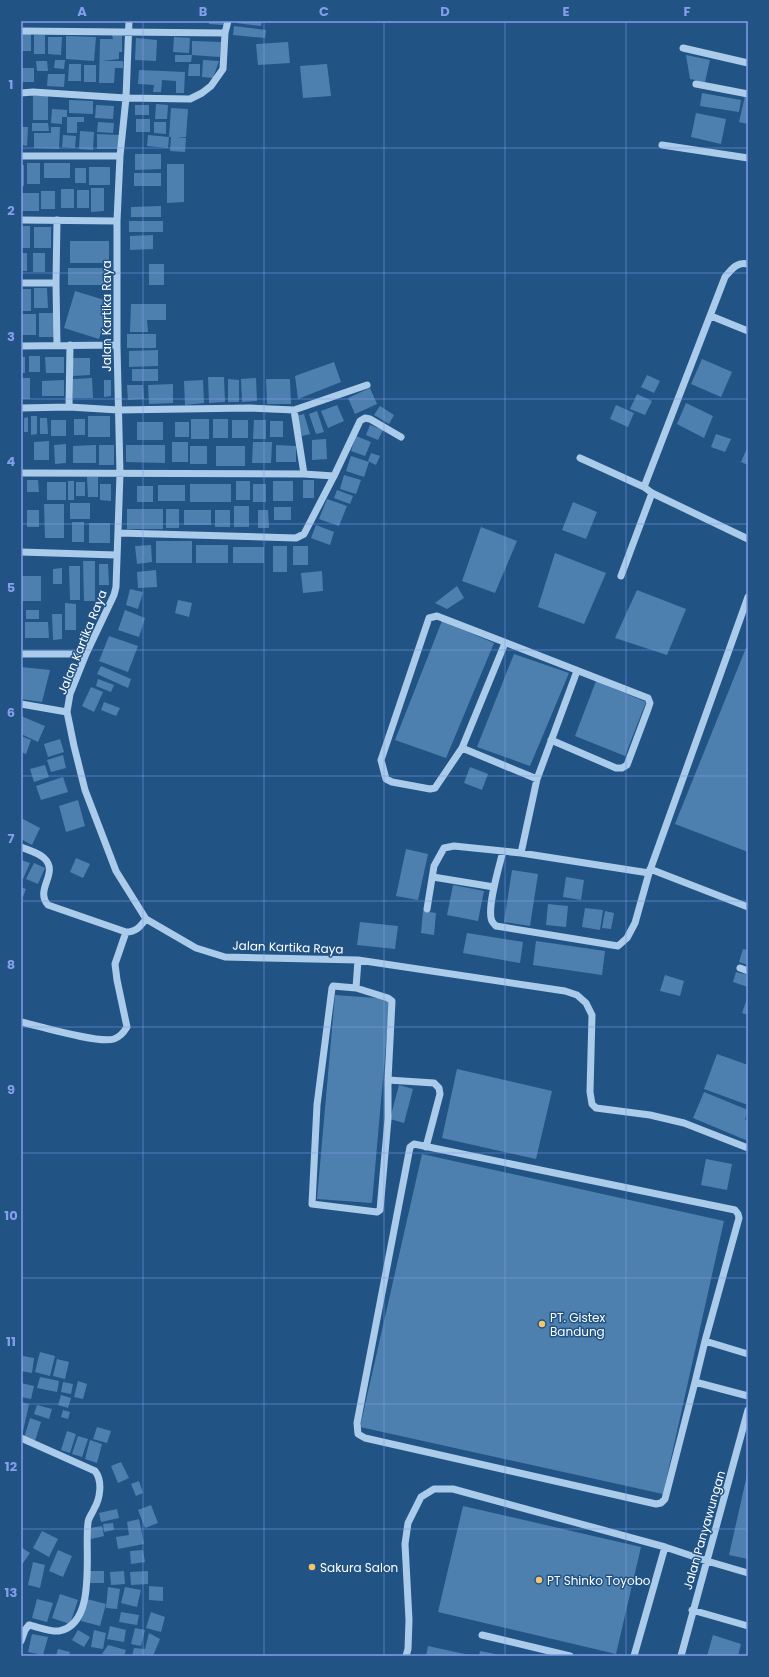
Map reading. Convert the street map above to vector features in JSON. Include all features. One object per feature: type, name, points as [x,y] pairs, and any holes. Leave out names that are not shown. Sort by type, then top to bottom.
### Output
[{"type":"street","name":"Jalan Kartika Raya","points":[[129,21],[126,98],[120,156],[117,221],[117,345],[120,474],[116,587],[114,595],[86,654],[70,694],[67,712],[85,790],[116,871],[146,919],[196,948],[225,957],[358,960],[558,990],[577,995],[586,1003],[592,1015],[590,1092],[592,1104],[596,1108],[650,1115],[684,1123],[748,1148]]},
{"type":"street","points":[[21,93],[33,92],[126,98],[190,99],[202,93],[211,86],[223,69],[225,33],[228,21]]},
{"type":"street","points":[[21,31],[225,33]]},
{"type":"street","points":[[683,48],[748,63]]},
{"type":"street","points":[[696,84],[748,94]]},
{"type":"street","points":[[662,145],[748,158]]},
{"type":"street","points":[[21,156],[120,156]]},
{"type":"street","points":[[21,220],[117,221]]},
{"type":"street","points":[[57,220],[57,346]]},
{"type":"street","points":[[644,487],[725,277],[738,265],[748,264]]},
{"type":"street","points":[[21,283],[56,283]]},
{"type":"street","points":[[711,316],[748,331]]},
{"type":"street","points":[[69,407],[70,345]]},
{"type":"street","points":[[21,346],[117,345]]},
{"type":"street","points":[[21,408],[69,407],[118,410],[249,408],[294,410],[367,385]]},
{"type":"street","points":[[294,410],[304,474]]},
{"type":"street","points":[[118,534],[296,538],[304,534],[360,421],[365,418],[370,418],[401,437]]},
{"type":"street","points":[[580,458],[644,487],[652,493],[748,539]]},
{"type":"street","points":[[21,473],[304,474],[334,476]]},
{"type":"street","points":[[621,576],[652,493]]},
{"type":"street","points":[[21,552],[116,556]]},
{"type":"street","points":[[503,850],[494,887],[490,913],[492,922],[496,926],[618,946],[627,938],[635,923],[650,871],[748,598]]},
{"type":"street","points":[[505,643],[462,748],[435,788],[430,789],[392,782],[386,779],[381,760],[429,618],[437,616],[648,698],[650,703],[648,709],[627,765],[622,768],[616,768],[551,740]]},
{"type":"street","points":[[21,654],[86,654]]},
{"type":"street","points":[[521,853],[537,779],[577,671]]},
{"type":"street","points":[[21,704],[67,712]]},
{"type":"street","points":[[462,748],[537,779]]},
{"type":"street","points":[[427,909],[434,866],[444,848],[465,846],[650,871],[748,907]]},
{"type":"street","points":[[21,847],[44,857],[49,865],[50,873],[43,888],[43,898],[48,905],[126,932],[133,932],[139,928],[146,919]]},
{"type":"street","points":[[433,877],[494,887]]},
{"type":"street","points":[[21,1022],[90,1039],[113,1040],[123,1034],[127,1027],[115,964],[126,932]]},
{"type":"street","points":[[356,988],[358,960]]},
{"type":"street","points":[[740,968],[748,971]]},
{"type":"street","points":[[334,986],[356,988],[388,998],[392,1001],[388,1080],[388,1119],[380,1210],[377,1212],[312,1204],[317,1105],[332,988],[334,986]]},
{"type":"street","points":[[388,1080],[434,1083],[439,1088],[440,1094],[426,1147]]},
{"type":"street","points":[[414,1144],[735,1210],[740,1218],[705,1341],[665,1499],[661,1503],[656,1504],[364,1438],[358,1434],[356,1423],[410,1147],[414,1144]]},
{"type":"street","points":[[705,1341],[748,1354]]},
{"type":"street","points":[[695,1382],[748,1396]]},
{"type":"street","name":"Jalan Panyawungan","points":[[681,1656],[692,1610],[707,1561],[748,1410]]},
{"type":"street","points":[[21,1438],[95,1471],[99,1481],[97,1501],[88,1524],[88,1584],[81,1612],[76,1622],[70,1628],[58,1631],[30,1625],[23,1629],[21,1641]]},
{"type":"street","points":[[406,1656],[408,1650],[409,1620],[405,1544],[408,1523],[421,1497],[434,1489],[453,1489],[665,1547],[748,1573]]},
{"type":"street","points":[[634,1656],[665,1547]]},
{"type":"street","points":[[692,1610],[748,1626]]},
{"type":"street","points":[[482,1635],[570,1656]]},
{"type":"building","points":[[209,21],[225,21],[224,25],[209,24]]},
{"type":"building","points":[[236,21],[262,21],[261,26],[236,23]]},
{"type":"building","points":[[234,26],[266,30],[265,38],[233,35]]},
{"type":"building","points":[[21,34],[31,34],[31,51],[21,51]]},
{"type":"building","points":[[34,35],[45,35],[45,54],[34,54]]},
{"type":"building","points":[[112,35],[122,35],[122,52],[119,52],[119,59],[102,61],[123,61],[123,68],[115,68],[114,83],[99,83],[100,39],[113,39]]},
{"type":"building","points":[[66,36],[96,37],[94,61],[66,59]]},
{"type":"building","points":[[48,37],[62,37],[61,55],[48,54]]},
{"type":"building","points":[[174,37],[190,38],[189,53],[173,52]]},
{"type":"building","points":[[136,38],[157,40],[156,61],[135,60]]},
{"type":"building","points":[[192,41],[221,42],[220,57],[192,55]]},
{"type":"building","points":[[288,42],[290,63],[258,65],[256,44]]},
{"type":"building","points":[[175,55],[192,55],[191,62],[175,62]]},
{"type":"building","points":[[686,55],[710,60],[705,82],[690,79]]},
{"type":"building","points":[[55,60],[65,60],[64,69],[54,68]]},
{"type":"building","points":[[203,60],[219,61],[213,78],[202,77]]},
{"type":"building","points":[[36,61],[47,61],[48,71],[37,71]]},
{"type":"building","points":[[69,64],[81,64],[81,81],[68,81]]},
{"type":"building","points":[[189,64],[200,64],[200,76],[188,76]]},
{"type":"building","points":[[327,64],[331,96],[303,98],[300,66]]},
{"type":"building","points":[[84,65],[96,65],[96,82],[84,82]]},
{"type":"building","points":[[21,68],[34,68],[34,82],[21,82]]},
{"type":"building","points":[[139,70],[185,72],[184,93],[176,93],[176,81],[162,80],[161,92],[153,92],[154,85],[138,84]]},
{"type":"building","points":[[48,74],[65,74],[64,87],[47,86]]},
{"type":"building","points":[[702,93],[741,100],[739,112],[700,106]]},
{"type":"building","points":[[33,96],[48,96],[48,120],[33,120]]},
{"type":"building","points":[[745,96],[748,97],[748,124],[739,122]]},
{"type":"building","points":[[69,100],[93,101],[93,114],[69,113]]},
{"type":"building","points":[[156,104],[168,105],[167,119],[155,119]]},
{"type":"building","points":[[96,105],[114,106],[113,119],[95,118]]},
{"type":"building","points":[[135,105],[149,105],[149,115],[135,115]]},
{"type":"building","points":[[171,108],[188,109],[186,137],[177,137],[186,138],[185,152],[170,151],[171,137],[169,137]]},
{"type":"building","points":[[52,109],[67,110],[67,117],[62,117],[62,124],[51,123]]},
{"type":"building","points":[[696,113],[726,119],[721,144],[691,137]]},
{"type":"building","points":[[67,117],[84,117],[84,122],[77,122],[77,133],[67,133]]},
{"type":"building","points":[[136,119],[150,119],[150,132],[136,132]]},
{"type":"building","points":[[98,122],[114,123],[113,133],[97,132]]},
{"type":"building","points":[[154,122],[166,122],[166,134],[154,133]]},
{"type":"building","points":[[32,123],[48,123],[49,131],[32,131]]},
{"type":"building","points":[[21,127],[28,127],[27,146],[21,145]]},
{"type":"building","points":[[51,127],[60,127],[59,149],[34,148],[34,133],[51,133]]},
{"type":"building","points":[[80,131],[94,132],[93,150],[79,149]]},
{"type":"building","points":[[97,134],[119,135],[119,149],[97,149]]},
{"type":"building","points":[[63,135],[76,136],[75,148],[62,147]]},
{"type":"building","points":[[148,135],[169,137],[168,148],[147,146]]},
{"type":"building","points":[[135,154],[161,154],[161,169],[135,170]]},
{"type":"building","points":[[27,163],[40,163],[40,184],[27,184]]},
{"type":"building","points":[[44,163],[70,163],[70,178],[44,178]]},
{"type":"building","points":[[167,164],[184,164],[184,202],[167,203]]},
{"type":"building","points":[[21,165],[24,165],[24,186],[21,186]]},
{"type":"building","points":[[89,167],[110,167],[110,185],[89,185]]},
{"type":"building","points":[[75,168],[86,168],[86,183],[75,183]]},
{"type":"building","points":[[134,173],[161,173],[161,186],[134,186]]},
{"type":"building","points":[[91,188],[104,188],[104,211],[91,212]]},
{"type":"building","points":[[61,189],[74,189],[74,208],[61,208]]},
{"type":"building","points":[[77,190],[89,190],[89,208],[77,208]]},
{"type":"building","points":[[41,191],[55,191],[55,209],[41,209]]},
{"type":"building","points":[[21,193],[39,193],[39,211],[21,211]]},
{"type":"building","points":[[161,206],[161,217],[131,217],[131,207]]},
{"type":"building","points":[[129,221],[163,221],[163,232],[129,232]]},
{"type":"building","points":[[21,226],[30,226],[30,248],[21,248]]},
{"type":"building","points":[[34,227],[51,227],[51,248],[34,248]]},
{"type":"building","points":[[153,235],[153,249],[130,250],[130,236]]},
{"type":"building","points":[[70,241],[109,241],[109,263],[70,263]]},
{"type":"building","points":[[21,253],[27,253],[27,271],[21,271]]},
{"type":"building","points":[[33,253],[45,253],[45,272],[33,272]]},
{"type":"building","points":[[149,264],[164,264],[164,285],[149,285]]},
{"type":"building","points":[[68,268],[109,268],[109,285],[68,285]]},
{"type":"building","points":[[34,288],[47,288],[48,308],[34,308]]},
{"type":"building","points":[[21,289],[31,289],[31,311],[21,311]]},
{"type":"building","points":[[75,291],[111,302],[99,339],[64,328]]},
{"type":"building","points":[[131,304],[166,304],[166,320],[147,320],[148,332],[130,332]]},
{"type":"building","points":[[39,313],[55,313],[55,337],[39,337]]},
{"type":"building","points":[[21,314],[36,314],[36,335],[21,335]]},
{"type":"building","points":[[127,334],[156,334],[156,348],[127,348]]},
{"type":"building","points":[[158,350],[158,366],[129,367],[129,351]]},
{"type":"building","points":[[29,356],[40,356],[40,372],[29,372]]},
{"type":"building","points":[[21,357],[25,357],[25,373],[21,373]]},
{"type":"building","points":[[45,357],[64,357],[64,373],[46,373]]},
{"type":"building","points":[[73,358],[90,358],[90,375],[73,376]]},
{"type":"building","points":[[702,359],[732,372],[721,397],[691,384]]},
{"type":"building","points":[[334,362],[341,382],[298,399],[295,376]]},
{"type":"building","points":[[132,369],[158,369],[158,381],[132,381]]},
{"type":"building","points":[[647,375],[660,381],[654,393],[641,387]]},
{"type":"building","points":[[208,377],[224,377],[225,402],[209,403]]},
{"type":"building","points":[[21,378],[30,378],[30,399],[21,399]]},
{"type":"building","points":[[92,378],[93,398],[73,398],[73,379]]},
{"type":"building","points":[[256,378],[257,401],[242,402],[241,379]]},
{"type":"building","points":[[228,379],[239,380],[239,402],[228,402]]},
{"type":"building","points":[[266,379],[290,379],[291,404],[267,404]]},
{"type":"building","points":[[64,380],[64,396],[42,396],[42,381]]},
{"type":"building","points":[[104,380],[111,380],[111,396],[104,397]]},
{"type":"building","points":[[203,380],[204,403],[185,405],[184,381]]},
{"type":"building","points":[[173,384],[173,403],[149,404],[148,385]]},
{"type":"building","points":[[127,385],[143,385],[144,399],[128,400]]},
{"type":"building","points":[[370,388],[377,404],[355,414],[348,398]]},
{"type":"building","points":[[637,394],[652,401],[645,415],[630,409]]},
{"type":"building","points":[[686,403],[713,416],[704,438],[677,424]]},
{"type":"building","points":[[337,405],[344,421],[328,428],[321,411]]},
{"type":"building","points":[[616,405],[634,413],[628,427],[610,419]]},
{"type":"building","points":[[380,406],[394,415],[389,424],[374,415]]},
{"type":"building","points":[[317,411],[324,432],[316,434],[309,414]]},
{"type":"building","points":[[304,414],[310,434],[302,436],[296,416]]},
{"type":"building","points":[[31,416],[37,416],[37,434],[31,435]]},
{"type":"building","points":[[88,416],[110,416],[110,437],[88,437]]},
{"type":"building","points":[[28,417],[28,432],[24,432],[24,418]]},
{"type":"building","points":[[40,418],[47,418],[48,434],[40,434]]},
{"type":"building","points":[[74,419],[85,419],[85,435],[74,435]]},
{"type":"building","points":[[191,419],[209,419],[209,439],[191,439]]},
{"type":"building","points":[[213,419],[228,419],[228,438],[213,438]]},
{"type":"building","points":[[51,420],[66,420],[66,436],[51,436]]},
{"type":"building","points":[[232,420],[248,420],[248,438],[232,438]]},
{"type":"building","points":[[254,420],[266,420],[266,439],[253,439]]},
{"type":"building","points":[[270,421],[283,421],[283,437],[270,437]]},
{"type":"building","points":[[137,422],[163,422],[163,440],[137,440]]},
{"type":"building","points":[[175,422],[189,422],[189,437],[175,437]]},
{"type":"building","points":[[370,425],[383,430],[378,440],[366,435]]},
{"type":"building","points":[[716,434],[731,439],[725,452],[711,447]]},
{"type":"building","points":[[356,436],[371,442],[365,456],[351,451]]},
{"type":"building","points":[[326,439],[327,459],[312,460],[312,440]]},
{"type":"building","points":[[49,441],[49,460],[34,460],[34,442]]},
{"type":"building","points":[[172,442],[188,442],[188,462],[172,462]]},
{"type":"building","points":[[253,442],[272,442],[271,463],[252,463]]},
{"type":"building","points":[[66,444],[66,463],[55,464],[54,445]]},
{"type":"building","points":[[96,445],[96,463],[73,463],[73,446]]},
{"type":"building","points":[[99,445],[114,445],[114,465],[99,465]]},
{"type":"building","points":[[126,445],[165,445],[165,463],[126,462]]},
{"type":"building","points":[[276,445],[296,446],[296,462],[276,462]]},
{"type":"building","points":[[190,446],[207,446],[207,464],[190,464]]},
{"type":"building","points":[[216,446],[245,446],[245,466],[216,466]]},
{"type":"building","points":[[748,446],[748,465],[741,462]]},
{"type":"building","points":[[371,453],[380,456],[376,465],[368,461]]},
{"type":"building","points":[[351,456],[369,462],[364,477],[346,471]]},
{"type":"building","points":[[344,475],[361,480],[356,494],[340,489]]},
{"type":"building","points":[[87,477],[98,477],[98,497],[88,497]]},
{"type":"building","points":[[27,480],[38,480],[39,492],[27,492]]},
{"type":"building","points":[[303,480],[314,480],[314,498],[303,498]]},
{"type":"building","points":[[68,481],[74,481],[74,500],[68,500]]},
{"type":"building","points":[[236,481],[250,481],[250,500],[236,500]]},
{"type":"building","points":[[273,481],[293,481],[293,501],[273,501]]},
{"type":"building","points":[[47,482],[66,482],[66,500],[47,500]]},
{"type":"building","points":[[76,482],[85,482],[85,496],[76,496]]},
{"type":"building","points":[[100,484],[111,484],[111,501],[100,500]]},
{"type":"building","points":[[190,484],[231,484],[231,502],[190,502]]},
{"type":"building","points":[[253,484],[266,484],[266,502],[253,502]]},
{"type":"building","points":[[158,485],[185,485],[185,501],[158,501]]},
{"type":"building","points":[[137,486],[153,486],[153,502],[137,502]]},
{"type":"building","points":[[337,490],[353,496],[350,504],[334,498]]},
{"type":"building","points":[[327,499],[347,506],[339,526],[319,519]]},
{"type":"building","points":[[573,502],[597,512],[586,539],[562,530]]},
{"type":"building","points":[[70,503],[90,503],[90,519],[70,519]]},
{"type":"building","points":[[44,504],[64,504],[64,538],[45,538]]},
{"type":"building","points":[[234,506],[249,506],[249,527],[234,527]]},
{"type":"building","points":[[274,507],[291,507],[291,520],[274,520]]},
{"type":"building","points":[[127,509],[163,509],[163,529],[127,529]]},
{"type":"building","points":[[166,509],[179,509],[179,528],[166,528]]},
{"type":"building","points":[[27,510],[39,510],[39,527],[27,527]]},
{"type":"building","points":[[184,510],[211,510],[211,525],[184,525]]},
{"type":"building","points":[[215,510],[230,510],[230,527],[215,527]]},
{"type":"building","points":[[258,510],[268,510],[269,528],[258,528]]},
{"type":"building","points":[[72,522],[84,522],[84,542],[72,542]]},
{"type":"building","points":[[89,523],[110,523],[110,543],[89,543]]},
{"type":"building","points":[[316,525],[334,532],[330,545],[311,538]]},
{"type":"building","points":[[481,527],[517,541],[495,593],[462,581]]},
{"type":"building","points":[[156,541],[192,541],[192,563],[156,563]]},
{"type":"building","points":[[151,545],[152,562],[137,564],[135,546]]},
{"type":"building","points":[[196,545],[228,545],[228,563],[196,563]]},
{"type":"building","points":[[273,546],[287,546],[287,572],[273,572]]},
{"type":"building","points":[[293,546],[308,546],[308,565],[293,565]]},
{"type":"building","points":[[233,547],[264,547],[264,563],[233,563]]},
{"type":"building","points":[[555,553],[606,573],[584,624],[538,607]]},
{"type":"building","points":[[83,561],[95,561],[95,601],[84,601]]},
{"type":"building","points":[[99,564],[108,564],[109,585],[99,585]]},
{"type":"building","points":[[69,566],[80,566],[80,600],[70,600]]},
{"type":"building","points":[[62,568],[62,584],[53,584],[53,569]]},
{"type":"building","points":[[156,570],[157,587],[138,588],[137,572]]},
{"type":"building","points":[[322,571],[323,591],[303,593],[301,573]]},
{"type":"building","points":[[21,576],[41,576],[41,601],[21,601]]},
{"type":"building","points":[[457,586],[464,598],[447,609],[435,603]]},
{"type":"building","points":[[130,589],[143,592],[138,609],[126,605]]},
{"type":"building","points":[[637,590],[686,609],[667,655],[615,638]]},
{"type":"building","points":[[178,600],[192,603],[189,617],[175,613]]},
{"type":"building","points":[[65,603],[76,604],[76,630],[65,630]]},
{"type":"building","points":[[26,610],[39,610],[39,619],[26,619]]},
{"type":"building","points":[[125,610],[145,618],[139,637],[118,630]]},
{"type":"building","points":[[52,614],[62,614],[62,639],[53,640]]},
{"type":"building","points":[[442,621],[494,643],[446,758],[395,740]]},
{"type":"building","points":[[25,622],[48,622],[49,638],[25,638]]},
{"type":"building","points":[[109,636],[138,646],[128,672],[99,661]]},
{"type":"building","points":[[748,643],[748,852],[675,824]]},
{"type":"building","points":[[514,654],[569,673],[530,766],[477,747]]},
{"type":"building","points":[[101,666],[131,679],[128,688],[97,674]]},
{"type":"building","points":[[21,667],[50,670],[42,702],[21,699]]},
{"type":"building","points":[[98,679],[114,685],[111,692],[96,686]]},
{"type":"building","points":[[596,681],[646,702],[625,756],[575,736]]},
{"type":"building","points":[[91,687],[103,692],[94,712],[82,706]]},
{"type":"building","points":[[104,702],[120,708],[116,716],[101,710]]},
{"type":"building","points":[[21,716],[45,726],[38,742],[21,734]]},
{"type":"building","points":[[21,736],[31,740],[26,754],[21,752]]},
{"type":"building","points":[[60,739],[64,752],[48,757],[44,744]]},
{"type":"building","points":[[63,755],[66,768],[51,772],[47,760]]},
{"type":"building","points":[[45,765],[49,777],[34,782],[30,769]]},
{"type":"building","points":[[470,767],[488,774],[482,790],[464,783]]},
{"type":"building","points":[[63,777],[68,792],[41,800],[36,786]]},
{"type":"building","points":[[78,800],[85,826],[66,832],[59,806]]},
{"type":"building","points":[[21,818],[40,828],[32,845],[21,839]]},
{"type":"building","points":[[406,849],[428,854],[418,900],[396,896]]},
{"type":"building","points":[[76,858],[90,864],[83,878],[70,872]]},
{"type":"building","points":[[21,860],[30,863],[23,879],[21,878]]},
{"type":"building","points":[[34,863],[45,868],[38,884],[26,879]]},
{"type":"building","points":[[512,870],[538,874],[530,926],[504,922]]},
{"type":"building","points":[[566,877],[584,880],[581,900],[563,897]]},
{"type":"building","points":[[453,885],[484,891],[478,921],[447,915]]},
{"type":"building","points":[[21,887],[26,889],[21,902]]},
{"type":"building","points":[[548,904],[568,906],[566,927],[546,925]]},
{"type":"building","points":[[585,908],[603,910],[600,930],[582,927]]},
{"type":"building","points":[[423,911],[436,913],[434,935],[421,933]]},
{"type":"building","points":[[605,911],[614,913],[611,929],[602,928]]},
{"type":"building","points":[[360,922],[398,926],[395,949],[357,945]]},
{"type":"building","points":[[467,933],[523,942],[520,963],[463,953]]},
{"type":"building","points":[[536,941],[605,951],[602,975],[533,965]]},
{"type":"building","points":[[743,949],[748,950],[748,965],[739,962]]},
{"type":"building","points":[[736,972],[748,975],[748,987],[733,982]]},
{"type":"building","points":[[665,975],[684,981],[680,996],[660,991]]},
{"type":"building","points":[[335,995],[390,999],[372,1203],[317,1199]]},
{"type":"building","points":[[748,996],[748,1015],[742,1013]]},
{"type":"building","points":[[717,1054],[748,1065],[748,1105],[704,1089]]},
{"type":"building","points":[[457,1069],[552,1091],[536,1159],[442,1138]]},
{"type":"building","points":[[399,1085],[413,1089],[404,1123],[390,1119]]},
{"type":"building","points":[[704,1092],[748,1110],[745,1120],[748,1121],[748,1141],[693,1118]]},
{"type":"building","name":"PT. Gistex Bandung","points":[[422,1154],[724,1221],[663,1494],[360,1427]]},
{"type":"building","points":[[706,1159],[732,1164],[727,1190],[701,1185]]},
{"type":"building","points":[[40,1352],[55,1356],[50,1376],[35,1372]]},
{"type":"building","points":[[23,1356],[34,1358],[32,1373],[21,1371]]},
{"type":"building","points":[[57,1359],[69,1362],[65,1379],[53,1376]]},
{"type":"building","points":[[40,1377],[59,1381],[57,1392],[37,1388]]},
{"type":"building","points":[[78,1381],[87,1384],[83,1399],[74,1397]]},
{"type":"building","points":[[63,1382],[73,1384],[71,1394],[61,1392]]},
{"type":"building","points":[[21,1383],[34,1386],[31,1399],[21,1397]]},
{"type":"building","points":[[61,1395],[71,1398],[68,1408],[58,1405]]},
{"type":"building","points":[[21,1402],[29,1404],[22,1436],[21,1436]]},
{"type":"building","points":[[37,1405],[52,1409],[49,1419],[34,1414]]},
{"type":"building","points":[[63,1410],[70,1412],[68,1419],[61,1417]]},
{"type":"building","points":[[30,1418],[41,1422],[35,1441],[24,1438]]},
{"type":"building","points":[[97,1427],[111,1431],[107,1443],[93,1439]]},
{"type":"building","points":[[67,1431],[76,1434],[70,1453],[61,1450]]},
{"type":"building","points":[[78,1436],[88,1439],[82,1457],[72,1454]]},
{"type":"building","points":[[90,1440],[102,1444],[97,1463],[85,1459]]},
{"type":"building","points":[[121,1462],[129,1478],[118,1483],[111,1466]]},
{"type":"building","points":[[748,1475],[748,1559],[729,1555]]},
{"type":"building","points":[[139,1481],[143,1493],[136,1496],[131,1484]]},
{"type":"building","points":[[151,1505],[158,1523],[145,1528],[138,1510]]},
{"type":"building","name":"PT Shinko Toyobo","points":[[463,1506],[641,1547],[616,1654],[438,1612]]},
{"type":"building","points":[[117,1509],[119,1518],[101,1522],[99,1513]]},
{"type":"building","points":[[139,1519],[144,1544],[118,1549],[116,1537],[129,1535],[127,1522]]},
{"type":"building","points":[[113,1523],[114,1530],[104,1532],[103,1524]]},
{"type":"building","points":[[102,1526],[104,1536],[91,1539],[90,1528]]},
{"type":"building","points":[[42,1531],[58,1539],[49,1557],[33,1548]]},
{"type":"building","points":[[21,1547],[30,1553],[21,1566]]},
{"type":"building","points":[[58,1550],[72,1556],[63,1577],[49,1571]]},
{"type":"building","points":[[143,1550],[145,1562],[131,1564],[130,1551]]},
{"type":"building","points":[[33,1562],[45,1565],[40,1588],[28,1585]]},
{"type":"building","points":[[90,1571],[104,1571],[104,1583],[90,1583]]},
{"type":"building","points":[[124,1571],[125,1584],[111,1585],[110,1572]]},
{"type":"building","points":[[148,1571],[148,1584],[131,1585],[130,1572]]},
{"type":"building","points":[[149,1586],[163,1587],[163,1601],[149,1600]]},
{"type":"building","points":[[108,1587],[120,1589],[117,1609],[106,1608]]},
{"type":"building","points":[[125,1587],[141,1590],[137,1607],[121,1603]]},
{"type":"building","points":[[60,1594],[78,1600],[70,1624],[52,1618]]},
{"type":"building","points":[[37,1599],[53,1603],[47,1622],[32,1618]]},
{"type":"building","points":[[87,1599],[106,1604],[100,1626],[81,1621]]},
{"type":"building","points":[[121,1612],[139,1615],[137,1625],[119,1622]]},
{"type":"building","points":[[151,1612],[165,1617],[161,1632],[146,1628]]},
{"type":"building","points":[[110,1626],[126,1630],[124,1642],[107,1639]]},
{"type":"building","points":[[135,1628],[145,1630],[141,1646],[131,1644]]},
{"type":"building","points":[[78,1630],[90,1637],[84,1647],[72,1640]]},
{"type":"building","points":[[94,1630],[106,1633],[103,1649],[91,1647]]},
{"type":"building","points":[[149,1633],[160,1639],[153,1656],[132,1656],[134,1648],[145,1649]]},
{"type":"building","points":[[32,1634],[48,1637],[43,1655],[28,1652]]},
{"type":"building","points":[[713,1635],[741,1644],[738,1656],[707,1656]]},
{"type":"building","points":[[108,1645],[126,1650],[124,1656],[102,1654]]},
{"type":"building","points":[[428,1646],[469,1655],[469,1656],[426,1656]]},
{"type":"building","points":[[58,1649],[70,1652],[69,1656],[56,1656]]},
{"type":"building","points":[[480,1651],[500,1655],[500,1656],[479,1656]]},
{"type":"place","name":"PT. Gistex Bandung","points":[[542,1324]]},
{"type":"place","name":"Sakura Salon","points":[[312,1567]]},
{"type":"place","name":"PT Shinko Toyobo","points":[[539,1580]]}]
